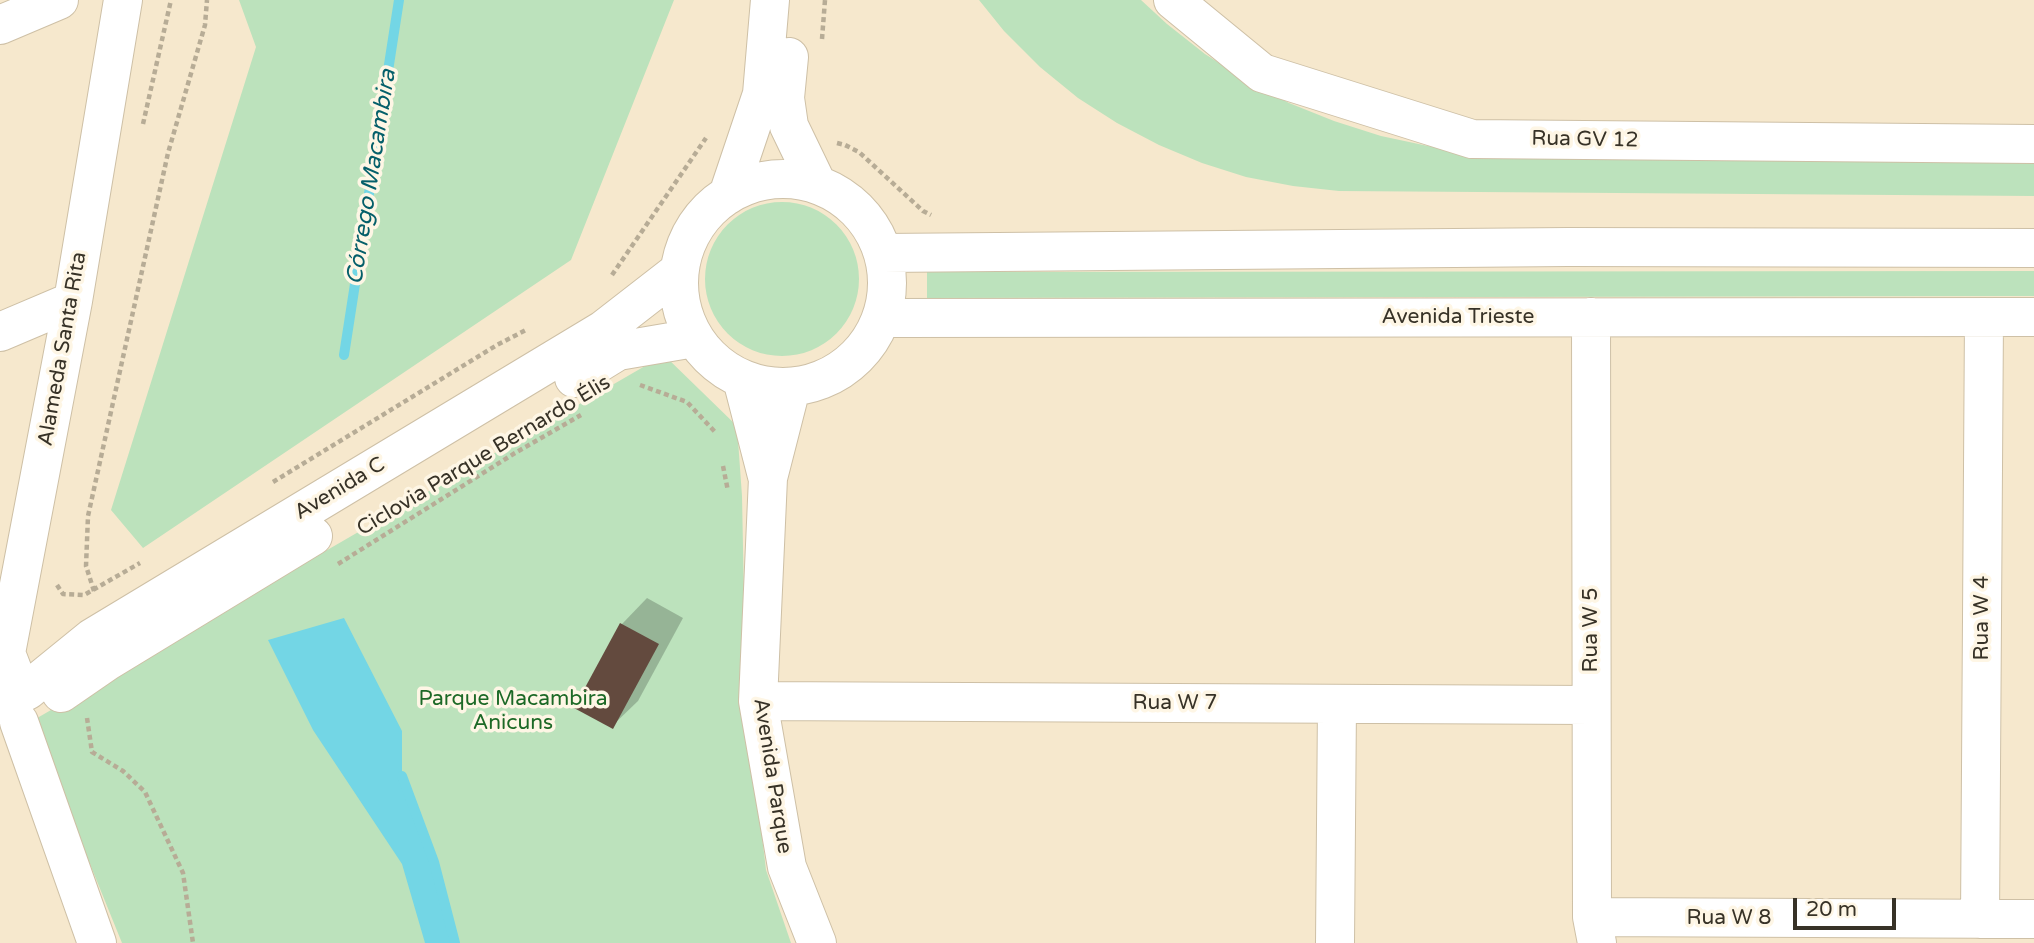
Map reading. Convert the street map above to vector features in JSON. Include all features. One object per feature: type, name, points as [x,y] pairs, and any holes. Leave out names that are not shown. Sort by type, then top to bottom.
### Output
[{"type":"street","points":[[0,25],[59,0]]},
{"type":"street","name":"Alameda Santa Rita","points":[[97,943],[12,712],[14,674],[6,653],[73,302],[123,0]]},
{"type":"street","points":[[728,195],[762,94],[770,0]]},
{"type":"street","points":[[794,0],[785,98],[789,127],[817,184]]},
{"type":"street","name":"Rua GV 12","points":[[1173,0],[1262,73],[1472,139],[2034,144]]},
{"type":"street","points":[[793,179],[817,184],[839,195],[858,211],[874,230],[886,264],[888,286],[881,318],[871,339],[856,358],[826,378],[791,388],[766,387],[730,374],[709,358],[694,338],[680,305],[679,271],[684,248],[695,227],[710,209],[728,195],[750,184],[793,179]]},
{"type":"street","points":[[883,253],[1554,247],[2034,248]]},
{"type":"street","name":"Avenida C","points":[[12,712],[92,638],[603,330],[679,271]]},
{"type":"street","points":[[0,332],[73,302]]},
{"type":"street","name":"Rua W 5","points":[[1591,317],[1594,930]]},
{"type":"street","name":"Rua W 4","points":[[1980,919],[1984,317]]},
{"type":"street","name":"Avenida Trieste","points":[[881,318],[2034,317]]},
{"type":"street","name":"Avenida C","points":[[12,712],[106,662],[618,351],[694,338]]},
{"type":"street","name":"Avenida Parque","points":[[742,379],[768,478]]},
{"type":"street","name":"Avenida Parque","points":[[791,388],[768,478],[758,701],[787,867],[817,943]]},
{"type":"street","name":"Rua W 7","points":[[758,701],[1591,705]]},
{"type":"street","points":[[1335,943],[1338,704]]},
{"type":"street","name":"Rua W 8","points":[[1594,930],[1704,930],[2034,919]]},
{"type":"path","points":[[141,131],[171,0]]},
{"type":"path","points":[[103,632],[86,566],[88,516],[168,153],[205,25],[206,0]]},
{"type":"path","points":[[821,52],[825,0]]},
{"type":"path","points":[[608,281],[710,134]]},
{"type":"path","points":[[827,142],[845,145],[859,152],[923,211],[939,218]]},
{"type":"path","points":[[262,489],[496,345],[531,327]]},
{"type":"path","name":"Ciclovia Parque Bernardo Élis","points":[[635,383],[687,402],[718,435]]},
{"type":"path","name":"Ciclovia Parque Bernardo Élis","points":[[335,566],[587,411]]},
{"type":"path","points":[[722,458],[728,492]]},
{"type":"path","points":[[53,578],[62,594],[84,595],[148,558]]},
{"type":"path","points":[[96,710],[87,718],[92,752],[123,771],[145,792],[183,873],[192,943]]},
{"type":"green space","points":[[239,0],[674,0],[571,260],[143,548],[111,510],[256,47]]},
{"type":"green space","points":[[979,0],[1141,0],[1205,54],[1289,103],[1381,136],[1428,146],[1477,151],[2034,157],[2034,196],[1339,191],[1293,186],[1246,177],[1202,163],[1117,123],[1078,98],[1040,67],[1004,31]]},
{"type":"green space","points":[[782,202],[811,208],[836,225],[853,250],[859,279],[853,308],[836,333],[811,350],[782,356],[753,350],[728,333],[711,308],[705,279],[711,250],[728,225],[753,208]]},
{"type":"green space","points":[[2034,271],[2034,296],[927,298],[927,272]]},
{"type":"green space","name":"Parque Macambira Anicuns","points":[[664,355],[737,426],[742,496],[746,700],[766,870],[791,943],[122,943],[32,721]]},
{"type":"water","points":[[344,618],[402,731],[402,776],[434,862],[455,943],[425,943],[402,864],[313,730],[268,640]]},
{"type":"building","points":[[620,623],[659,644],[613,729],[574,708]]},
{"type":"waterway","name":"Córrego Macambira","points":[[344,355],[399,0]]},
{"type":"waterway","name":"Córrego Macambira","points":[[402,776],[434,862],[455,943]]}]
